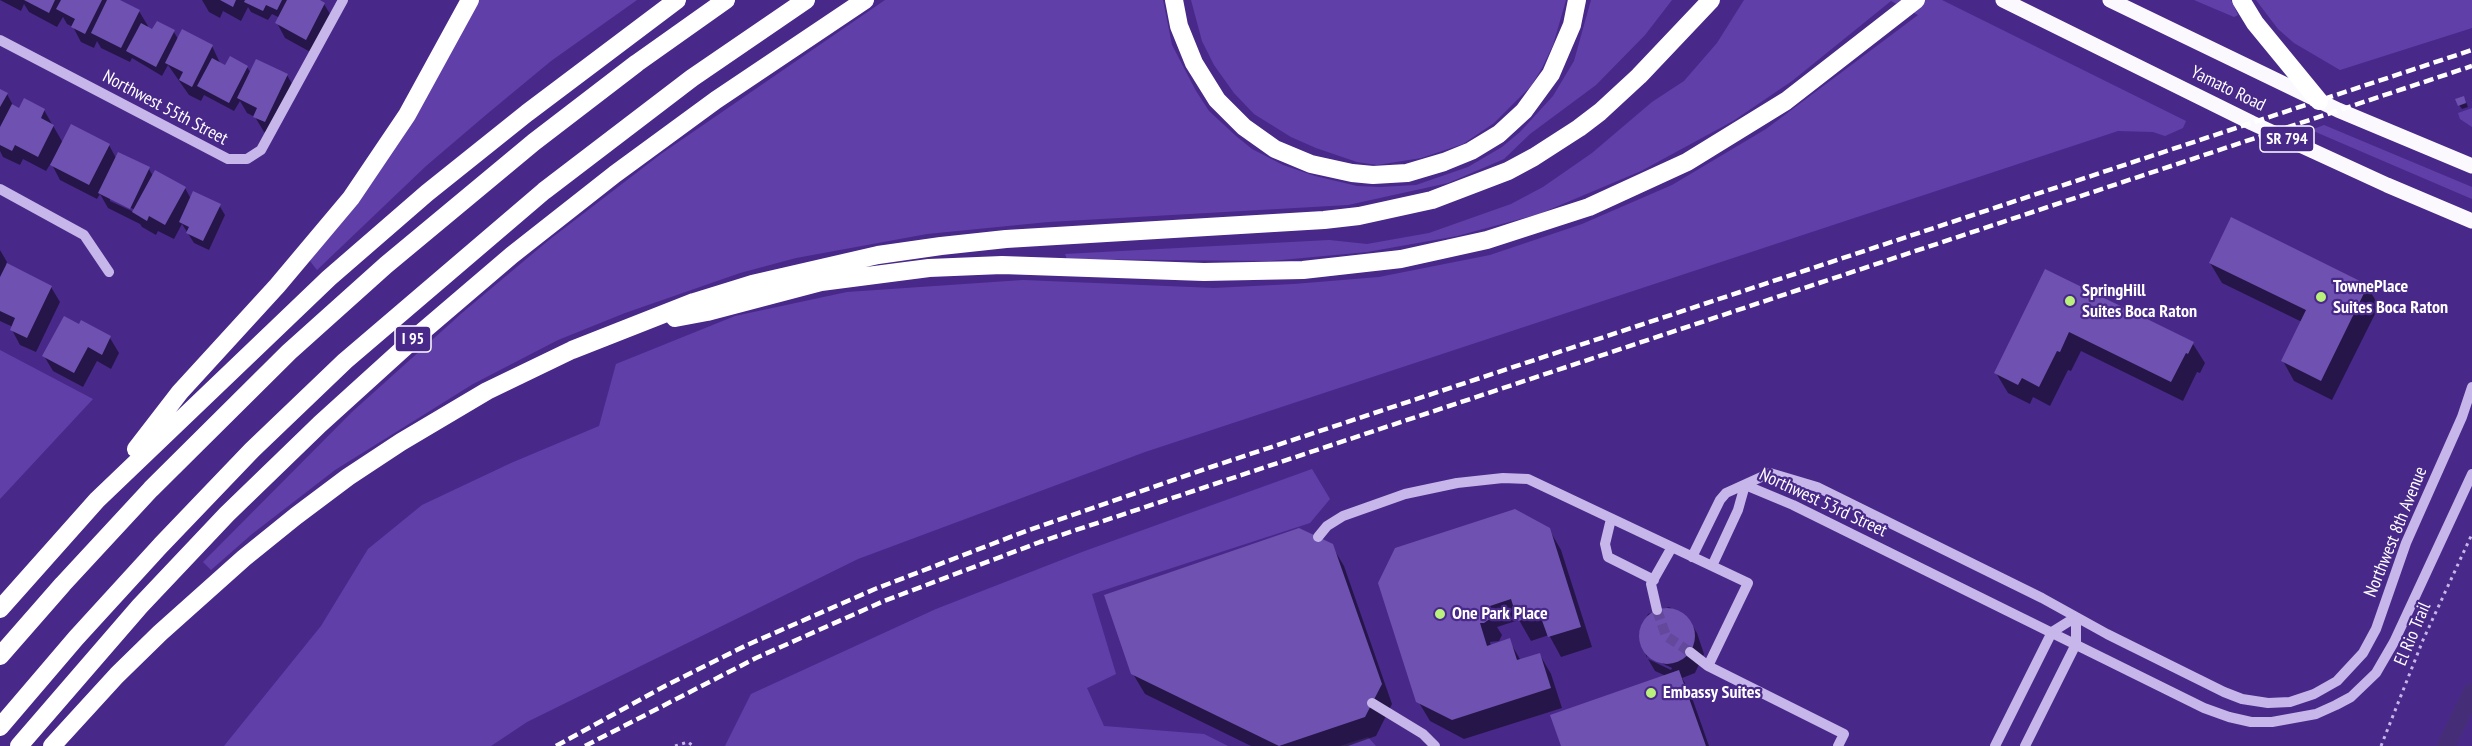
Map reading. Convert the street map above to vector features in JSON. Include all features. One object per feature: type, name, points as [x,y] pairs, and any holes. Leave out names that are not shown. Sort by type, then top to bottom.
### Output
[{"type":"highway","points":[[0,609],[97,500],[180,392],[254,313],[351,198],[413,105],[470,0]]},
{"type":"highway","points":[[97,500],[290,315],[427,193],[578,73],[677,0]]},
{"type":"highway","points":[[0,656],[151,489],[282,360],[386,265],[433,223],[534,142],[637,63],[726,0]]},
{"type":"highway","points":[[0,727],[69,646],[161,545],[252,450],[345,362],[544,191],[692,78],[806,0]]},
{"type":"highway","name":"I 95","points":[[19,746],[133,614],[227,514],[320,424],[416,337],[504,262],[615,174],[725,94],[865,0]]},
{"type":"highway","points":[[1174,0],[1179,26],[1194,63],[1217,100],[1244,128],[1275,148],[1311,164],[1342,172],[1373,175],[1407,173],[1444,162],[1471,151],[1506,128],[1534,100],[1551,74],[1572,25],[1577,0]]},
{"type":"highway","points":[[1668,45],[1694,0]]},
{"type":"highway","points":[[52,746],[117,675],[196,600],[287,523],[348,477],[401,442],[487,391],[572,350],[694,302],[752,284],[867,258],[930,247],[1006,239],[1324,220],[1359,216],[1432,200],[1508,171],[1558,142],[1600,112],[1639,76],[1711,0]]},
{"type":"highway","points":[[632,325],[707,312],[821,282],[902,270],[1002,265],[1204,272],[1303,270],[1380,262],[1478,243],[1589,207],[1687,162],[1786,101],[1916,0]]},
{"type":"highway","points":[[2241,0],[2255,23],[2319,101]]},
{"type":"main road","name":"Yamato Road","points":[[2004,0],[2252,123],[2387,185],[2472,220]]},
{"type":"main road","name":"Yamato Road","points":[[2109,0],[2319,101],[2472,166]]},
{"type":"street","name":"Northwest 55th Street","points":[[0,40],[228,159],[247,159],[261,150],[343,0]]},
{"type":"street","points":[[0,189],[84,235],[109,272]]},
{"type":"street","name":"Northwest 8th Avenue","points":[[2337,681],[2363,653],[2376,629],[2406,543],[2462,417],[2472,387]]},
{"type":"street","name":"Northwest 53rd Street","points":[[1745,485],[1770,473],[1817,486],[2031,592],[2107,634],[2242,699],[2268,704],[2290,702],[2314,694],[2337,681]]},
{"type":"street","name":"Northwest 53rd Street","points":[[1745,485],[1793,505],[2204,708],[2251,722],[2296,720],[2316,714],[2351,697],[2376,672],[2394,642],[2472,474]]},
{"type":"street","points":[[1318,537],[1327,526],[1343,516],[1405,494],[1457,483],[1528,478],[1748,583],[1708,666]]},
{"type":"street","points":[[1692,557],[1720,500],[1726,494],[1745,485]]},
{"type":"street","points":[[1712,566],[1738,510],[1745,485]]},
{"type":"street","points":[[1611,519],[1605,544],[1608,557],[1654,580]]},
{"type":"street","points":[[1657,610],[1652,584],[1672,547]]},
{"type":"street","points":[[1995,746],[2052,632],[2076,616]]},
{"type":"street","points":[[2025,746],[2076,644],[2076,616]]},
{"type":"street","points":[[1690,652],[1708,666],[1844,734],[1838,746]]},
{"type":"street","points":[[1372,703],[1423,734],[1435,746]]},
{"type":"path","name":"El Rio Trail","points":[[2381,746],[2423,640],[2472,534]]},
{"type":"path","points":[[675,746],[688,742],[693,746]]},
{"type":"shaded area","points":[[477,0],[637,0],[551,61],[487,114],[426,166],[317,270],[310,261],[370,184]]},
{"type":"shaded area","points":[[885,0],[1163,0],[1172,45],[1196,91],[1209,111],[1236,136],[1252,149],[1283,165],[1315,176],[1357,186],[1380,187],[1416,185],[1468,167],[1502,147],[1520,132],[1553,96],[1574,61],[1591,0],[1672,0],[1645,35],[1596,85],[1530,134],[1504,159],[1448,183],[1348,205],[1048,222],[927,234],[796,258],[740,273],[625,313],[558,340],[473,384],[335,470],[252,534],[211,570],[203,562],[352,412],[462,313],[549,240],[661,154]]},
{"type":"shaded area","points":[[1191,0],[1566,0],[1553,45],[1542,68],[1531,86],[1494,123],[1463,144],[1421,158],[1377,165],[1357,162],[1316,148],[1291,137],[1254,114],[1234,93],[1214,65],[1202,41]]},
{"type":"shaded area","points":[[1744,0],[1942,0],[2186,121],[2183,128],[2165,136],[2153,132],[2118,131],[1145,452],[858,559],[527,722],[491,746],[224,746],[321,626],[368,549],[422,505],[511,463],[599,426],[616,364],[735,316],[847,292],[1023,280],[1214,288],[1294,284],[1379,277],[1490,255],[1582,224],[1672,185],[1766,129],[1918,15],[1891,1],[1792,81],[1733,121],[1641,171],[1539,214],[1457,236],[1367,252],[1270,261],[1067,259],[1065,254],[1329,240],[1367,244],[1429,233],[1511,204],[1543,187],[1592,153],[1652,102],[1684,81],[1717,43]]},
{"type":"shaded area","points":[[2194,0],[2231,0],[2238,15],[2234,17]]},
{"type":"shaded area","points":[[2256,0],[2472,0],[2472,28],[2340,70],[2294,43],[2278,29]]},
{"type":"shaded area","points":[[2472,108],[2472,127],[2460,119],[2458,113]]},
{"type":"shaded area","points":[[2324,125],[2472,187],[2472,199],[2311,130]]},
{"type":"shaded area","points":[[0,350],[93,399],[0,499]]},
{"type":"shaded area","points":[[1312,469],[1330,499],[1310,523],[1092,594],[1116,674],[1087,688],[1104,726],[1204,734],[1228,746],[725,746],[751,694],[936,609],[1082,552]]},
{"type":"shaded area","points":[[1368,737],[1376,746],[1340,746]]},
{"type":"building","points":[[24,0],[55,0],[49,13]]},
{"type":"building","points":[[61,0],[102,0],[85,34],[71,27],[75,19],[56,9]]},
{"type":"building","points":[[107,0],[120,0],[140,10],[121,48],[91,33]]},
{"type":"building","points":[[220,0],[236,0],[233,7]]},
{"type":"building","points":[[245,0],[282,0],[277,10],[266,5],[263,11],[244,2]]},
{"type":"building","points":[[287,0],[320,0],[325,3],[306,40],[275,23]]},
{"type":"building","points":[[157,21],[175,30],[156,67],[126,51],[141,23],[152,29]]},
{"type":"building","points":[[182,29],[213,45],[192,87],[179,80],[183,72],[165,63]]},
{"type":"building","points":[[230,56],[248,66],[229,103],[197,86],[212,58],[225,65]]},
{"type":"building","points":[[256,59],[288,74],[265,122],[253,117],[257,108],[237,98]]},
{"type":"building","points":[[0,89],[8,93],[0,107]]},
{"type":"building","points":[[2464,96],[2466,103],[2458,106],[2455,99]]},
{"type":"building","points":[[24,98],[45,109],[41,118],[54,125],[38,157],[15,145],[12,151],[0,145],[0,127],[12,104],[19,108]]},
{"type":"building","points":[[71,124],[110,144],[89,185],[50,165]]},
{"type":"building","points":[[118,152],[150,167],[130,209],[98,193]]},
{"type":"building","points":[[155,170],[186,187],[165,225],[149,216],[147,221],[132,212]]},
{"type":"building","points":[[193,191],[221,204],[203,241],[186,233],[189,227],[179,222]]},
{"type":"building","name":"TownePlace Suites Boca Raton","points":[[2231,217],[2368,285],[2321,381],[2281,361],[2306,310],[2209,263]]},
{"type":"building","points":[[7,263],[52,286],[27,338],[10,330],[15,318],[0,311],[0,277]]},
{"type":"building","name":"SpringHill Suites Boca Raton","points":[[2045,269],[2194,342],[2171,382],[2069,332],[2039,387],[2022,378],[2018,385],[1994,373]]},
{"type":"building","points":[[64,316],[79,324],[81,320],[111,336],[102,355],[88,347],[74,373],[42,356]]},
{"type":"building","name":"One Park Place","points":[[1515,509],[1550,528],[1581,627],[1548,637],[1540,615],[1518,621],[1511,599],[1487,607],[1491,618],[1480,623],[1487,646],[1510,638],[1517,660],[1540,653],[1551,688],[1452,720],[1416,702],[1378,583],[1395,548]]},
{"type":"building","points":[[1299,528],[1333,544],[1382,684],[1365,717],[1279,746],[1131,674],[1104,595]]},
{"type":"building","points":[[1661,608],[1673,608],[1683,612],[1691,620],[1695,636],[1691,652],[1683,660],[1673,664],[1661,664],[1651,660],[1643,652],[1639,642],[1639,630],[1643,620],[1651,612]]},
{"type":"building","name":"Embassy Suites","points":[[1679,670],[1706,746],[1561,746],[1550,715]]},
{"type":"waterway","points":[[2446,746],[2472,692]]},
{"type":"tunnel","points":[[1657,610],[1666,636],[1690,652]]},
{"type":"railway","points":[[556,746],[665,686],[747,645],[875,589],[1026,531],[1211,467],[2472,50]]},
{"type":"railway","points":[[585,746],[756,658],[884,601],[1040,542],[2472,66]]},
{"type":"place","name":"TownePlace Suites Boca Raton","points":[[2321,297]]},
{"type":"place","name":"SpringHill Suites Boca Raton","points":[[2070,301]]},
{"type":"place","name":"One Park Place","points":[[1440,614]]},
{"type":"place","name":"Embassy Suites","points":[[1651,693]]}]
